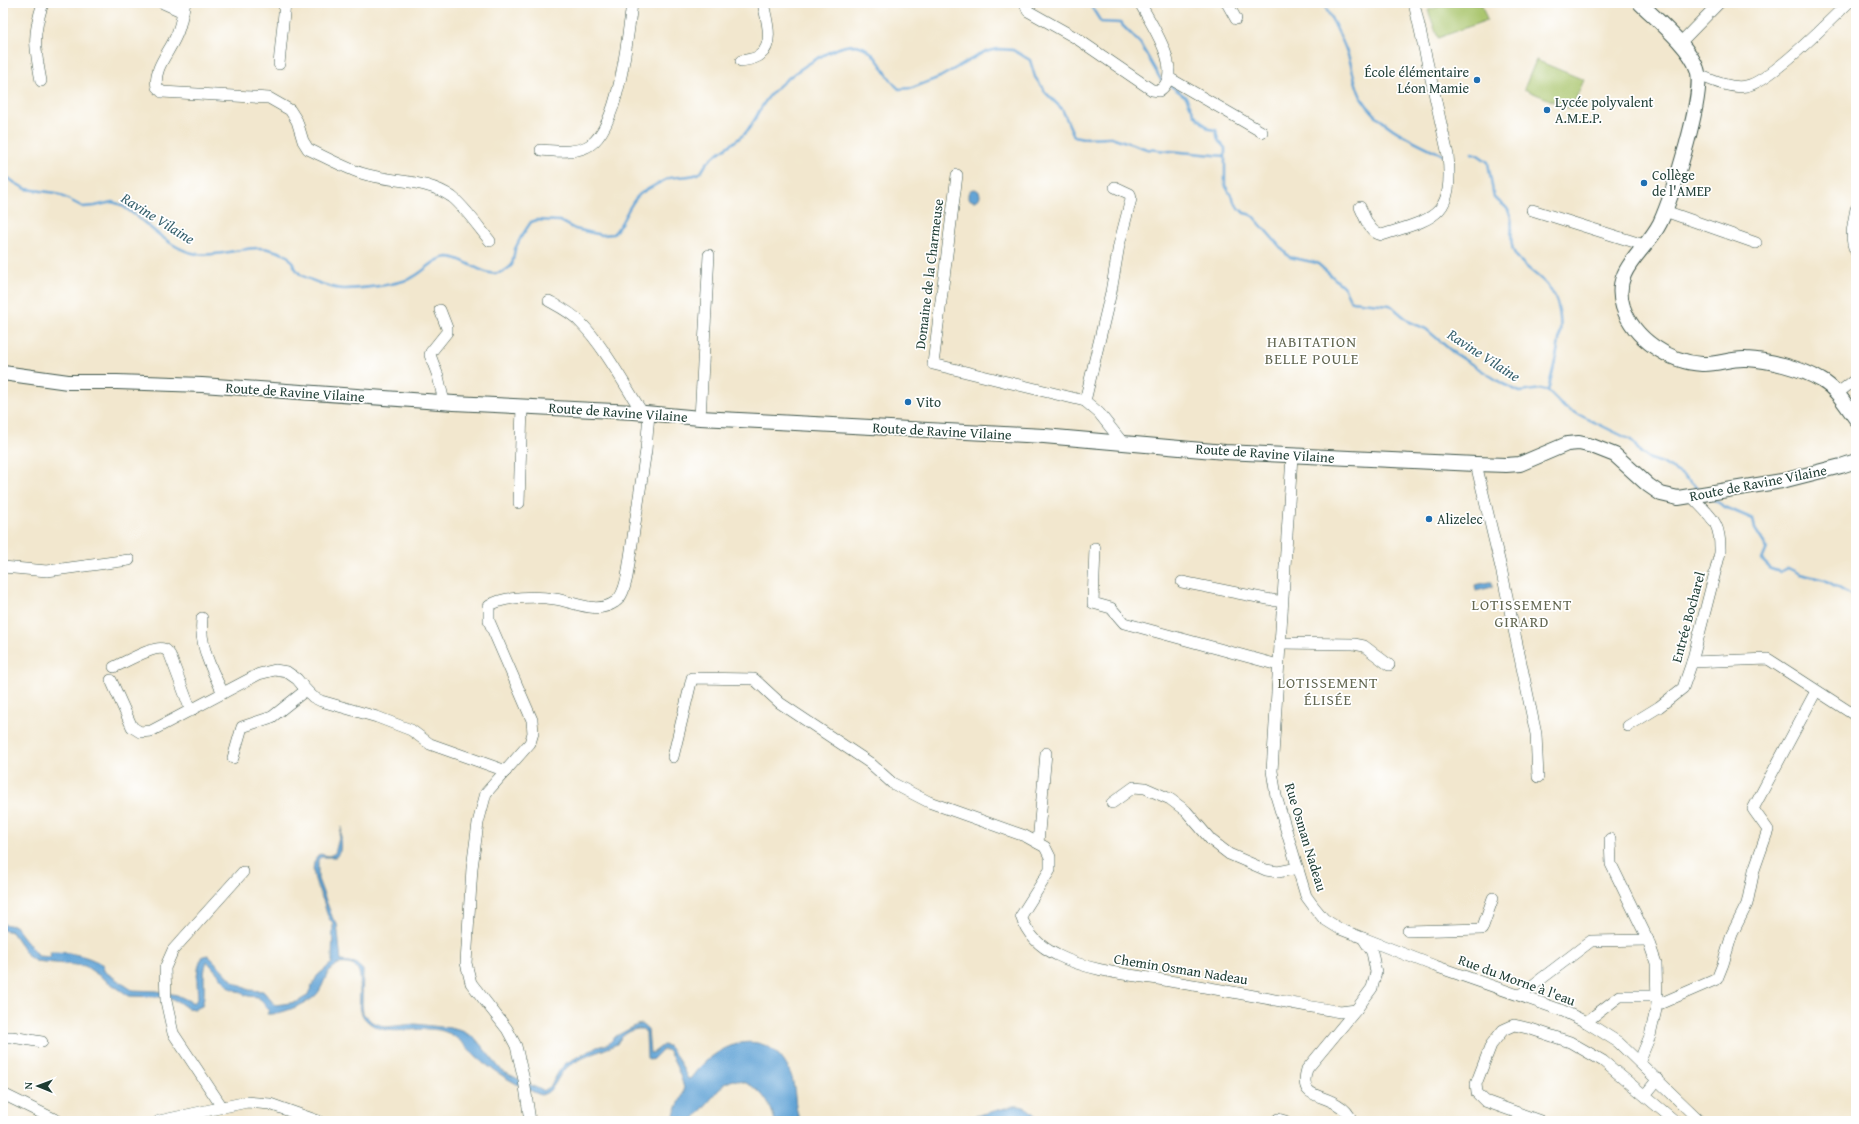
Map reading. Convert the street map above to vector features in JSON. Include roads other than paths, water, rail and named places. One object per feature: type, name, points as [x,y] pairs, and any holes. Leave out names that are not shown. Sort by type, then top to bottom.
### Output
[{"type":"main road","points":[[1640,3],[1680,43],[1694,61],[1699,75],[1692,123],[1665,211],[1659,224],[1626,269],[1620,281],[1620,294],[1623,307],[1632,326],[1651,345],[1685,362],[1703,365],[1744,359],[1790,367],[1809,374],[1822,381],[1838,393],[1856,419]]},
{"type":"main road","name":"Route de Ravine Vilaine","points":[[3,373],[68,382],[117,382],[202,386],[522,407],[645,413],[700,418],[877,426],[1122,442],[1225,452],[1292,456],[1506,465],[1520,464],[1568,444],[1580,443],[1615,455],[1648,485],[1661,494],[1678,498],[1722,492],[1810,474],[1856,461]]},
{"type":"street","points":[[41,81],[34,47],[37,22],[43,3]]},
{"type":"street","points":[[163,3],[184,8],[177,36],[165,53],[155,80],[157,87],[162,92],[269,98],[290,110],[297,121],[303,141],[308,148],[361,173],[381,178],[408,181],[433,187],[445,193],[454,199],[490,242]]},
{"type":"street","points":[[279,64],[285,3]]},
{"type":"street","points":[[541,150],[577,150],[590,145],[598,137],[605,125],[621,76],[628,38],[632,3]]},
{"type":"street","points":[[741,61],[760,56],[766,46],[768,29],[763,3]]},
{"type":"street","points":[[1025,3],[1028,11],[1076,38],[1152,90],[1159,91],[1165,87],[1169,78],[1169,64],[1165,50],[1140,3]]},
{"type":"street","points":[[1227,3],[1236,20]]},
{"type":"street","points":[[1360,207],[1371,229],[1376,234],[1382,234],[1425,222],[1439,211],[1448,197],[1450,176],[1448,155],[1414,3]]},
{"type":"street","points":[[1680,43],[1719,3]]},
{"type":"street","points":[[1699,75],[1725,85],[1746,86],[1762,80],[1777,69],[1848,3]]},
{"type":"street","points":[[1169,78],[1198,93],[1262,132]]},
{"type":"street","name":"Domaine de la Charmeuse","points":[[957,176],[933,364],[1085,401]]},
{"type":"street","points":[[1115,187],[1130,194],[1131,199],[1119,245],[1111,292],[1085,401],[1099,413],[1122,442]]},
{"type":"street","points":[[1856,209],[1852,236],[1853,246],[1856,252]]},
{"type":"street","points":[[1532,210],[1644,245]]},
{"type":"street","points":[[1665,211],[1756,243]]},
{"type":"street","points":[[700,418],[709,255]]},
{"type":"street","points":[[530,1121],[524,1080],[516,1046],[507,1029],[471,983],[466,963],[472,868],[478,823],[486,793],[530,743],[533,733],[532,720],[489,621],[489,606],[495,602],[508,598],[554,599],[596,608],[616,602],[623,593],[627,577],[646,450],[645,413],[640,409],[606,355],[581,322],[568,312],[549,301]]},
{"type":"street","points":[[440,310],[447,328],[447,332],[430,355],[438,376],[444,402]]},
{"type":"street","points":[[1838,393],[1856,379]]},
{"type":"street","points":[[519,503],[522,407]]},
{"type":"street","name":"Rue Osman Nadeau","points":[[1292,456],[1272,771],[1276,796],[1306,896],[1324,919],[1340,929],[1363,938]]},
{"type":"street","points":[[1476,464],[1501,568],[1536,734],[1538,777]]},
{"type":"street","name":"Entrée Bocharel","points":[[1628,726],[1659,707],[1683,688],[1692,662],[1720,553],[1721,535],[1713,518],[1695,496]]},
{"type":"street","points":[[1095,548],[1093,603],[1111,608],[1124,623],[1278,665]]},
{"type":"street","points":[[3,567],[47,571],[129,560]]},
{"type":"street","points":[[1182,582],[1282,602]]},
{"type":"street","points":[[202,618],[201,629],[203,645],[223,693]]},
{"type":"street","points":[[1279,643],[1354,644],[1364,646],[1389,665]]},
{"type":"street","points":[[114,667],[158,648],[167,650],[191,711]]},
{"type":"street","points":[[1692,662],[1768,660],[1856,716]]},
{"type":"street","points":[[111,680],[132,727],[136,731],[140,732],[151,731],[259,674],[275,670],[282,671],[292,675],[306,690],[321,701],[384,720],[411,730],[430,744],[506,771]]},
{"type":"street","points":[[674,757],[692,678],[754,679],[780,703],[870,763],[892,783],[929,802],[1025,836],[1038,843],[1046,753]]},
{"type":"street","points":[[233,758],[242,727],[272,716],[306,690]]},
{"type":"street","points":[[1586,1022],[1620,996],[1657,1000],[1717,979],[1732,934],[1747,904],[1754,870],[1768,830],[1753,809],[1816,691]]},
{"type":"street","points":[[1112,803],[1134,788],[1145,788],[1170,799],[1186,811],[1211,840],[1229,854],[1266,870],[1278,872],[1298,868]]},
{"type":"street","points":[[1610,840],[1611,864],[1648,940],[1656,964],[1657,1000],[1650,1036],[1639,1062]]},
{"type":"street","name":"Chemin Osman Nadeau","points":[[1038,843],[1045,847],[1050,857],[1050,870],[1020,916],[1025,929],[1042,946],[1058,955],[1105,971],[1340,1012],[1356,1010]]},
{"type":"street","points":[[222,1107],[173,1033],[166,1001],[165,968],[173,950],[243,872]]},
{"type":"street","points":[[1408,931],[1482,929],[1493,898]]},
{"type":"street","points":[[1352,1121],[1348,1113],[1337,1104],[1309,1092],[1305,1083],[1305,1077],[1307,1069],[1356,1010],[1372,988],[1376,972],[1372,952],[1363,938]]},
{"type":"street","name":"Rue du Morne à l'eau","points":[[1363,938],[1435,966],[1561,1010],[1586,1022],[1618,1042],[1700,1121]]},
{"type":"street","points":[[1520,995],[1591,941],[1648,940]]},
{"type":"street","points":[[1540,1121],[1484,1102],[1477,1093],[1476,1084],[1491,1045],[1504,1030],[1514,1025],[1570,1042],[1603,1061],[1646,1095],[1675,1121]]},
{"type":"street","points":[[3,1037],[42,1042]]},
{"type":"street","points":[[1646,1095],[1658,1079]]},
{"type":"street","points":[[3,1094],[58,1121]]},
{"type":"street","points":[[159,1121],[247,1102],[270,1104],[318,1121]]},
{"type":"street","points":[[1517,1121],[1527,1116]]},
{"type":"water","points":[[972,189],[976,189],[980,195],[976,201],[972,201],[968,197],[968,193]]},
{"type":"water","points":[[1492,582],[1492,587],[1476,591],[1475,585]]},
{"type":"water","points":[[342,827],[340,851],[336,857],[321,857],[318,860],[318,879],[333,919],[337,923],[341,961],[355,963],[363,970],[363,1013],[372,1022],[386,1027],[415,1024],[462,1031],[475,1038],[502,1071],[543,1091],[550,1087],[559,1071],[566,1063],[597,1047],[608,1044],[616,1036],[637,1025],[642,1024],[648,1029],[650,1053],[654,1052],[663,1045],[668,1046],[677,1057],[688,1079],[691,1078],[701,1066],[713,1056],[726,1048],[740,1043],[754,1042],[767,1046],[779,1055],[789,1070],[793,1082],[796,1109],[800,1121],[775,1121],[770,1106],[761,1093],[749,1084],[733,1080],[724,1084],[692,1121],[673,1121],[684,1088],[675,1063],[667,1050],[662,1050],[652,1060],[647,1058],[646,1033],[643,1029],[631,1031],[621,1038],[617,1044],[571,1064],[566,1068],[552,1088],[541,1095],[524,1088],[498,1073],[483,1062],[457,1038],[448,1033],[433,1029],[394,1031],[375,1027],[367,1021],[362,1014],[360,1006],[359,972],[355,967],[348,964],[334,966],[327,975],[318,993],[310,1000],[291,1009],[267,1014],[269,1010],[258,997],[248,996],[230,988],[207,961],[204,972],[204,995],[202,1006],[195,1009],[187,1008],[177,1001],[161,997],[129,996],[85,966],[35,961],[29,957],[12,932],[3,930],[3,924],[15,926],[38,956],[51,957],[50,952],[64,953],[84,956],[97,962],[103,965],[104,971],[132,990],[157,991],[177,995],[194,1003],[198,998],[197,977],[200,961],[203,956],[208,955],[234,982],[249,990],[263,991],[275,1005],[297,1002],[307,996],[317,976],[332,963],[333,923],[328,916],[314,878],[313,871],[316,859],[320,854],[329,856],[335,853]]},
{"type":"water","points":[[1013,1106],[1025,1107],[1038,1121],[966,1121],[976,1116]]},
{"type":"waterway","name":"Ravine Vilaine","points":[[1089,3],[1101,22],[1120,23],[1140,43],[1161,80]]},
{"type":"waterway","points":[[1323,3],[1344,44],[1359,92],[1368,107],[1377,117],[1397,132],[1443,155]]},
{"type":"waterway","name":"Ravine Vilaine","points":[[3,174],[26,189],[56,193],[83,207],[112,202],[119,204],[166,240],[186,251],[206,255],[245,249],[264,248],[279,252],[288,257],[301,275],[316,282],[336,288],[346,289],[370,287],[402,281],[414,277],[438,260],[448,257],[464,261],[488,273],[496,273],[504,271],[512,265],[515,249],[531,222],[537,220],[560,221],[575,229],[602,235],[613,234],[617,230],[632,203],[640,194],[669,178],[690,176],[701,172],[712,158],[746,132],[767,99],[774,91],[806,65],[831,51],[853,45],[861,46],[874,55],[888,77],[899,89],[912,88],[940,77],[984,52],[998,49],[1013,50],[1030,60],[1035,77],[1046,93],[1062,109],[1074,136],[1083,138],[1111,137],[1147,149],[1225,156],[1225,185],[1237,206],[1244,213],[1252,215],[1289,257],[1317,263],[1344,287],[1351,301],[1390,305],[1410,322],[1426,329],[1454,353],[1503,384],[1520,392],[1541,389],[1548,391],[1565,408],[1631,440],[1641,453],[1681,474],[1699,489]]},
{"type":"waterway","name":"Ravine Vilaine","points":[[1171,86],[1186,97],[1195,115],[1209,129],[1216,130],[1218,140],[1225,148],[1225,156]]},
{"type":"waterway","points":[[1472,153],[1488,162],[1494,198],[1505,206],[1510,215],[1512,226],[1512,243],[1515,254],[1522,263],[1546,284],[1554,296],[1559,309],[1560,336],[1548,391]]},
{"type":"waterway","name":"Ravine Vilaine","points":[[1711,498],[1725,507],[1753,519],[1755,529],[1767,548],[1762,560],[1771,569],[1780,572],[1788,568],[1800,574],[1825,580],[1856,598]]},
{"type":"place","name":"École élémentaire Léon Mamie","points":[[1477,80]]},
{"type":"place","name":"Lycée polyvalent A.M.E.P.","points":[[1547,110]]},
{"type":"place","name":"Collège de l'AMEP","points":[[1644,183]]},
{"type":"place","name":"Vito","points":[[908,402]]},
{"type":"place","name":"Alizelec","points":[[1429,519]]},
{"type":"district","name":"HABITATION BELLE POULE","points":[[1312,350]]},
{"type":"district","name":"LOTISSEMENT GIRARD","points":[[1522,612]]},
{"type":"district","name":"LOTISSEMENT ÉLISÉE","points":[[1328,690]]}]
